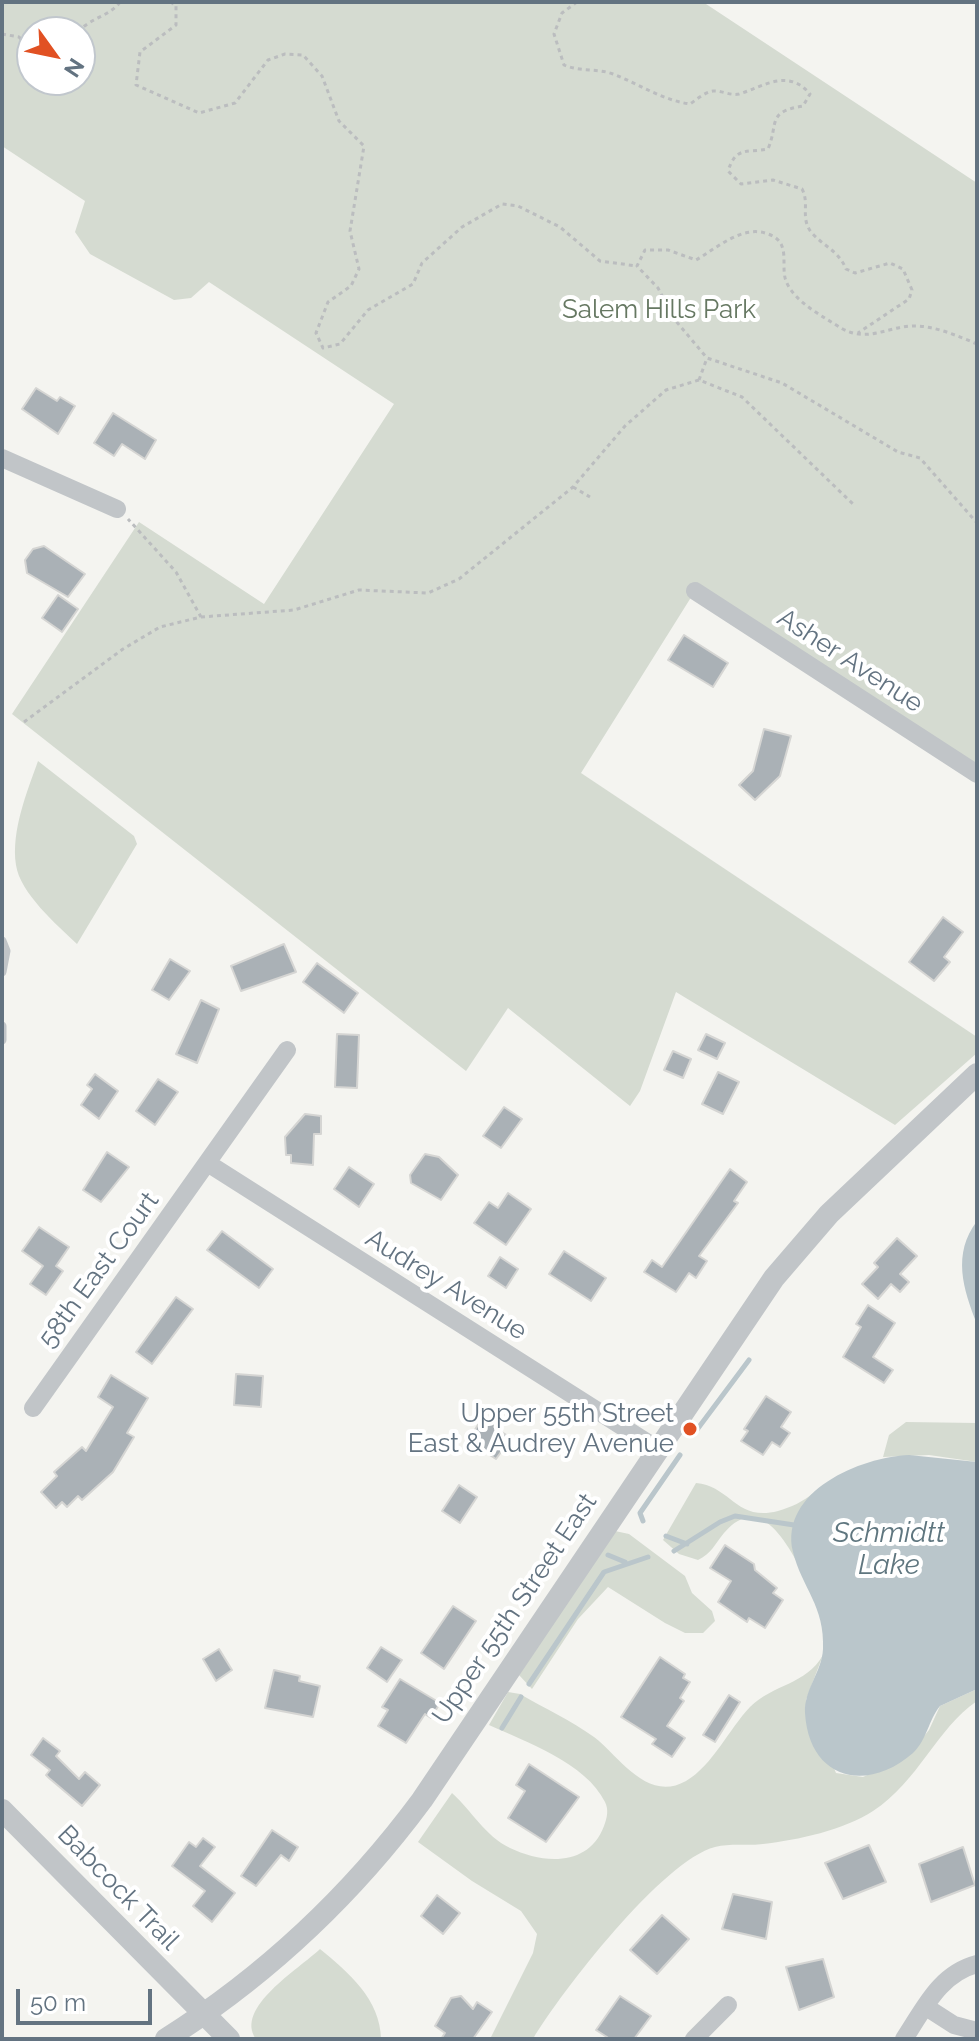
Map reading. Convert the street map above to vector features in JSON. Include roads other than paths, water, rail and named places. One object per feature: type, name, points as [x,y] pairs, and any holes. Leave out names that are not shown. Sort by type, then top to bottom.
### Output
[{"type":"street","points":[[2,458],[117,509]]},
{"type":"street","name":"Asher Avenue","points":[[695,591],[977,774]]},
{"type":"street","name":"58th East Court","points":[[33,1408],[287,1050]]},
{"type":"street","name":"Upper 55th Street East","points":[[166,2039],[287,1950],[378,1857],[422,1800],[757,1301],[805,1240],[864,1179],[977,1074]]},
{"type":"street","name":"Audrey Avenue","points":[[209,1164],[656,1448]]},
{"type":"street","name":"Babcock Trail","points":[[2,1810],[229,2039]]},
{"type":"street","points":[[904,2039],[949,1977],[977,1964]]},
{"type":"street","points":[[694,2039],[728,2005]]},
{"type":"street","points":[[926,2007],[954,2025],[977,2031]]},
{"type":"lane","points":[[2,941],[6,951],[2,972]]},
{"type":"lane","points":[[2,1026],[2,1040]]},
{"type":"water","points":[[977,1221],[977,1324],[964,1285],[962,1259],[969,1233]]},
{"type":"water","name":"Schmidtt Lake","points":[[909,1455],[977,1462],[977,1689],[940,1706],[913,1753],[895,1766],[859,1776],[843,1773],[829,1765],[817,1753],[809,1735],[805,1704],[820,1665],[823,1634],[817,1609],[793,1552],[792,1530],[798,1511],[828,1481],[869,1462]]},
{"type":"waterway","points":[[693,1435],[749,1360]]},
{"type":"waterway","points":[[643,1521],[640,1513],[680,1455]]},
{"type":"waterway","points":[[674,1551],[735,1516],[794,1525]]},
{"type":"waterway","points":[[666,1536],[687,1544]]},
{"type":"waterway","points":[[608,1555],[625,1562]]},
{"type":"waterway","points":[[529,1684],[604,1572],[648,1557]]},
{"type":"waterway","points":[[502,1728],[521,1697]]},
{"type":"place","name":"Upper 55th Street East & Audrey Avenue","points":[[690,1429]]},
{"type":"park label","name":"Salem Hills Park","points":[[659,310]]}]
